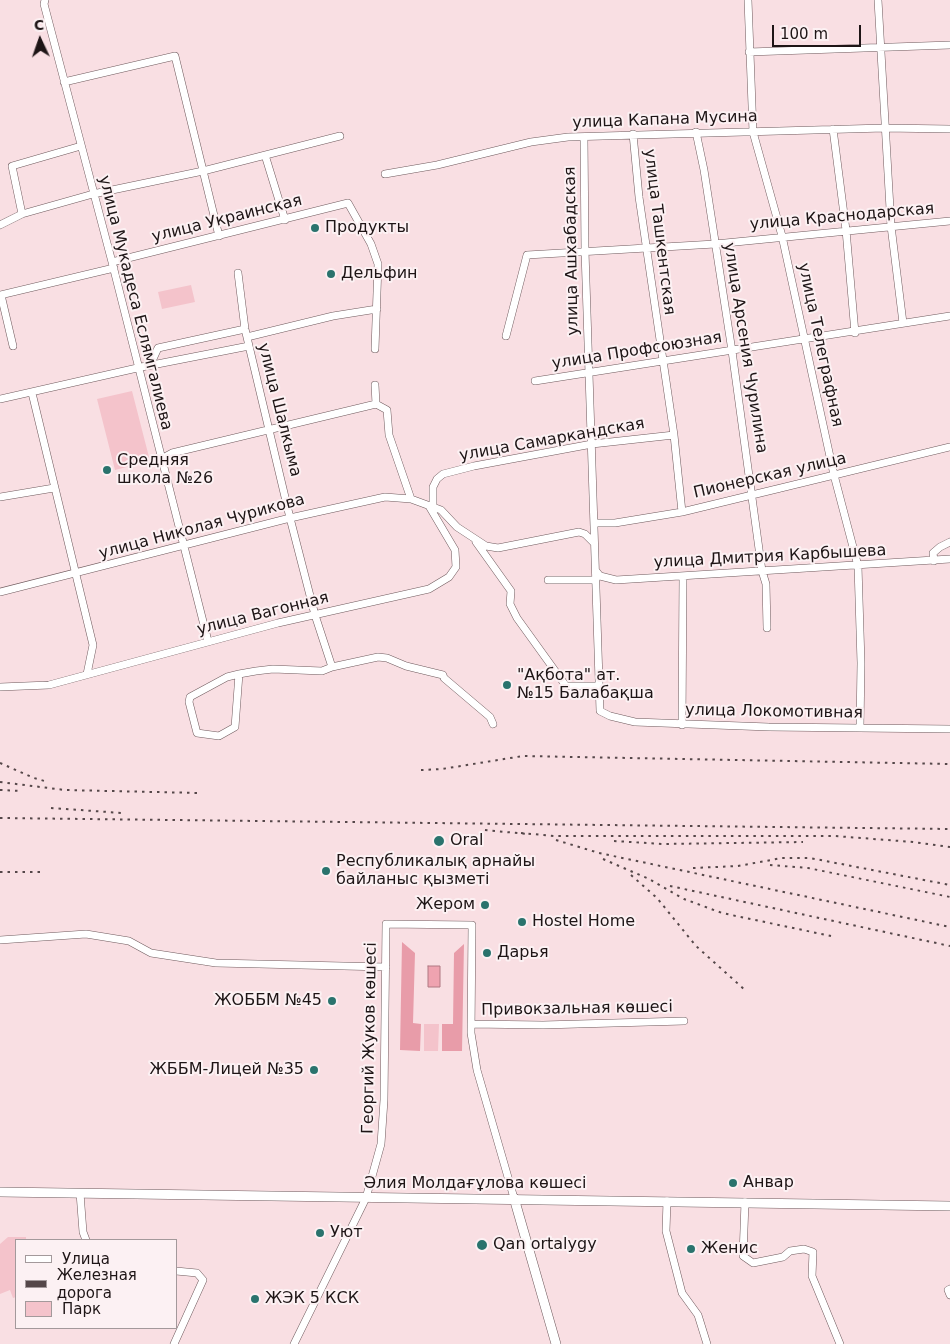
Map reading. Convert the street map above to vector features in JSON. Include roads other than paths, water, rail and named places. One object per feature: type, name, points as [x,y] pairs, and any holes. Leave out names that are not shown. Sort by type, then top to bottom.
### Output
[{"type":"main road","name":"Әлия Молдағұлова көшесі","points":[[0,1192],[366,1198],[514,1198],[950,1206]]},
{"type":"main road","points":[[514,1198],[556,1344]]},
{"type":"street","name":"улица Мукадеса Еслямгалиева","points":[[45,0],[44,4],[113,265],[208,641]]},
{"type":"street","name":"улица Телеграфная","points":[[748,0],[753,132],[782,236],[806,339],[834,475],[858,566],[861,663],[860,727]]},
{"type":"street","points":[[878,0],[891,226],[903,323]]},
{"type":"street","points":[[749,52],[950,45]]},
{"type":"street","points":[[64,82],[175,56],[219,236]]},
{"type":"street","name":"улица Капана Мусина","points":[[385,174],[437,165],[531,142],[568,136],[950,128]]},
{"type":"street","points":[[833,129],[846,230],[855,333]]},
{"type":"street","name":"улица Арсения Чурилина","points":[[696,132],[732,350],[762,571],[766,584],[768,628]]},
{"type":"street","name":"улица Ташкентская","points":[[633,134],[646,249],[674,435],[682,512]]},
{"type":"street","points":[[0,225],[22,214],[93,194],[203,171],[340,136]]},
{"type":"street","name":"улица Ашхабадская","points":[[584,137],[585,251],[596,570]]},
{"type":"street","points":[[22,214],[12,166],[81,146]]},
{"type":"street","points":[[265,155],[284,220]]},
{"type":"street","name":"улица Украинская","points":[[1,295],[348,203],[371,244],[378,264],[377,309]]},
{"type":"street","name":"улица Краснодарская","points":[[506,336],[527,256],[715,244],[950,221]]},
{"type":"street","name":"улица Шалкыма","points":[[238,273],[245,329],[290,518],[332,667]]},
{"type":"street","points":[[1,295],[13,346]]},
{"type":"street","points":[[247,337],[333,316],[377,309],[375,350]]},
{"type":"street","name":"улица Профсоюзная","points":[[535,381],[855,333],[950,316]]},
{"type":"street","points":[[146,366],[152,361],[158,348],[245,329]]},
{"type":"street","points":[[0,399],[146,366],[249,346]]},
{"type":"street","points":[[375,385],[376,404]]},
{"type":"street","points":[[32,393],[74,574],[93,645],[87,674]]},
{"type":"street","points":[[161,459],[172,453],[376,404],[387,410],[389,435],[411,499]]},
{"type":"street","name":"улица Самаркандская","points":[[430,506],[437,479],[443,474],[474,466],[592,444],[674,435]]},
{"type":"street","name":"Пионерская улица","points":[[595,524],[615,523],[682,512],[950,447]]},
{"type":"street","points":[[0,497],[54,488]]},
{"type":"street","name":"улица Николая Чурикова","points":[[0,592],[369,499],[392,497],[411,499],[441,510],[474,540]]},
{"type":"street","name":"улица Вагонная","points":[[0,687],[49,685],[208,641],[429,589],[449,577],[456,567],[455,550],[430,506]]},
{"type":"street","points":[[474,540],[486,546],[498,548],[579,532],[585,534],[594,544]]},
{"type":"street","points":[[474,540],[511,591],[510,604],[517,618],[566,686],[598,686],[596,570]]},
{"type":"street","points":[[934,560],[933,553],[950,542]]},
{"type":"street","name":"улица Дмитрия Карбышева","points":[[596,570],[600,576],[606,579],[858,566],[950,559]]},
{"type":"street","points":[[682,576],[682,725]]},
{"type":"street","points":[[548,580],[596,580]]},
{"type":"street","points":[[240,674],[235,727],[219,736],[197,733],[190,696],[227,677],[240,674],[273,668],[322,671],[332,667],[387,658],[406,666],[443,675],[444,678],[490,717],[493,724]]},
{"type":"street","name":"улица Локомотивная","points":[[598,686],[600,711],[610,716],[635,722],[682,725],[950,730]]},
{"type":"street","name":"Георгий Жуков көшесі","points":[[294,1344],[366,1198],[380,1144],[384,1100],[386,924],[472,925],[471,1024]]},
{"type":"street","points":[[0,940],[86,934],[129,941],[151,954],[216,963],[386,967]]},
{"type":"street","name":"Привокзальная көшесі","points":[[471,1024],[543,1025],[684,1021]]},
{"type":"street","points":[[471,1024],[477,1070],[514,1198]]},
{"type":"street","points":[[80,1193],[82,1232],[86,1239]]},
{"type":"street","points":[[667,1201],[666,1231],[674,1265],[682,1293],[698,1315],[706,1344]]},
{"type":"street","points":[[745,1202],[743,1256],[753,1263],[782,1257],[790,1251],[804,1249],[813,1252],[812,1276],[840,1344]]},
{"type":"street","points":[[174,1344],[203,1280],[197,1273],[178,1271]]},
{"type":"street","points":[[950,1289],[948,1290],[950,1295]]},
{"type":"railway","points":[[421,770],[442,769],[523,756],[950,764]]},
{"type":"railway","points":[[0,763],[48,782]]},
{"type":"railway","points":[[0,782],[65,790],[200,793]]},
{"type":"railway","points":[[0,790],[22,791]]},
{"type":"railway","points":[[51,808],[122,813]]},
{"type":"railway","points":[[0,818],[950,829]]},
{"type":"railway","points":[[485,830],[527,834]]},
{"type":"railway","points":[[521,833],[554,836],[835,836],[950,847]]},
{"type":"railway","points":[[556,840],[599,853],[950,927]]},
{"type":"railway","points":[[614,841],[663,844],[803,842]]},
{"type":"railway","points":[[693,868],[738,866],[782,858],[810,858],[950,885]]},
{"type":"railway","points":[[603,859],[649,879],[684,899],[722,913],[831,936]]},
{"type":"railway","points":[[770,865],[808,868],[950,897]]},
{"type":"railway","points":[[0,872],[42,872]]},
{"type":"railway","points":[[631,875],[657,898],[696,946],[745,990]]},
{"type":"railway","points":[[670,886],[950,946]]},
{"type":"place","name":"Продукты","points":[[315,228]]},
{"type":"place","name":"Дельфин","points":[[331,274]]},
{"type":"place","name":"Средняя школа №26","points":[[107,470]]},
{"type":"place","name":"\"Ақбота\" ат. №15 Балабақша","points":[[507,685]]},
{"type":"place","name":"Oral","points":[[439,841]]},
{"type":"place","name":"Республикалық арнайы байланыс қызметі","points":[[326,871]]},
{"type":"place","name":"Жером","points":[[485,905]]},
{"type":"place","name":"Hostel Home","points":[[522,922]]},
{"type":"place","name":"Дарья","points":[[487,953]]},
{"type":"place","name":"ЖОББМ №45","points":[[332,1001]]},
{"type":"place","name":"ЖББМ-Лицей №35","points":[[314,1070]]},
{"type":"place","name":"Анвар","points":[[733,1183]]},
{"type":"place","name":"Уют","points":[[320,1233]]},
{"type":"place","name":"Qan ortalygy","points":[[482,1245]]},
{"type":"place","name":"Женис","points":[[691,1249]]},
{"type":"place","name":"ЖЭК 5 КСК","points":[[255,1299]]}]
